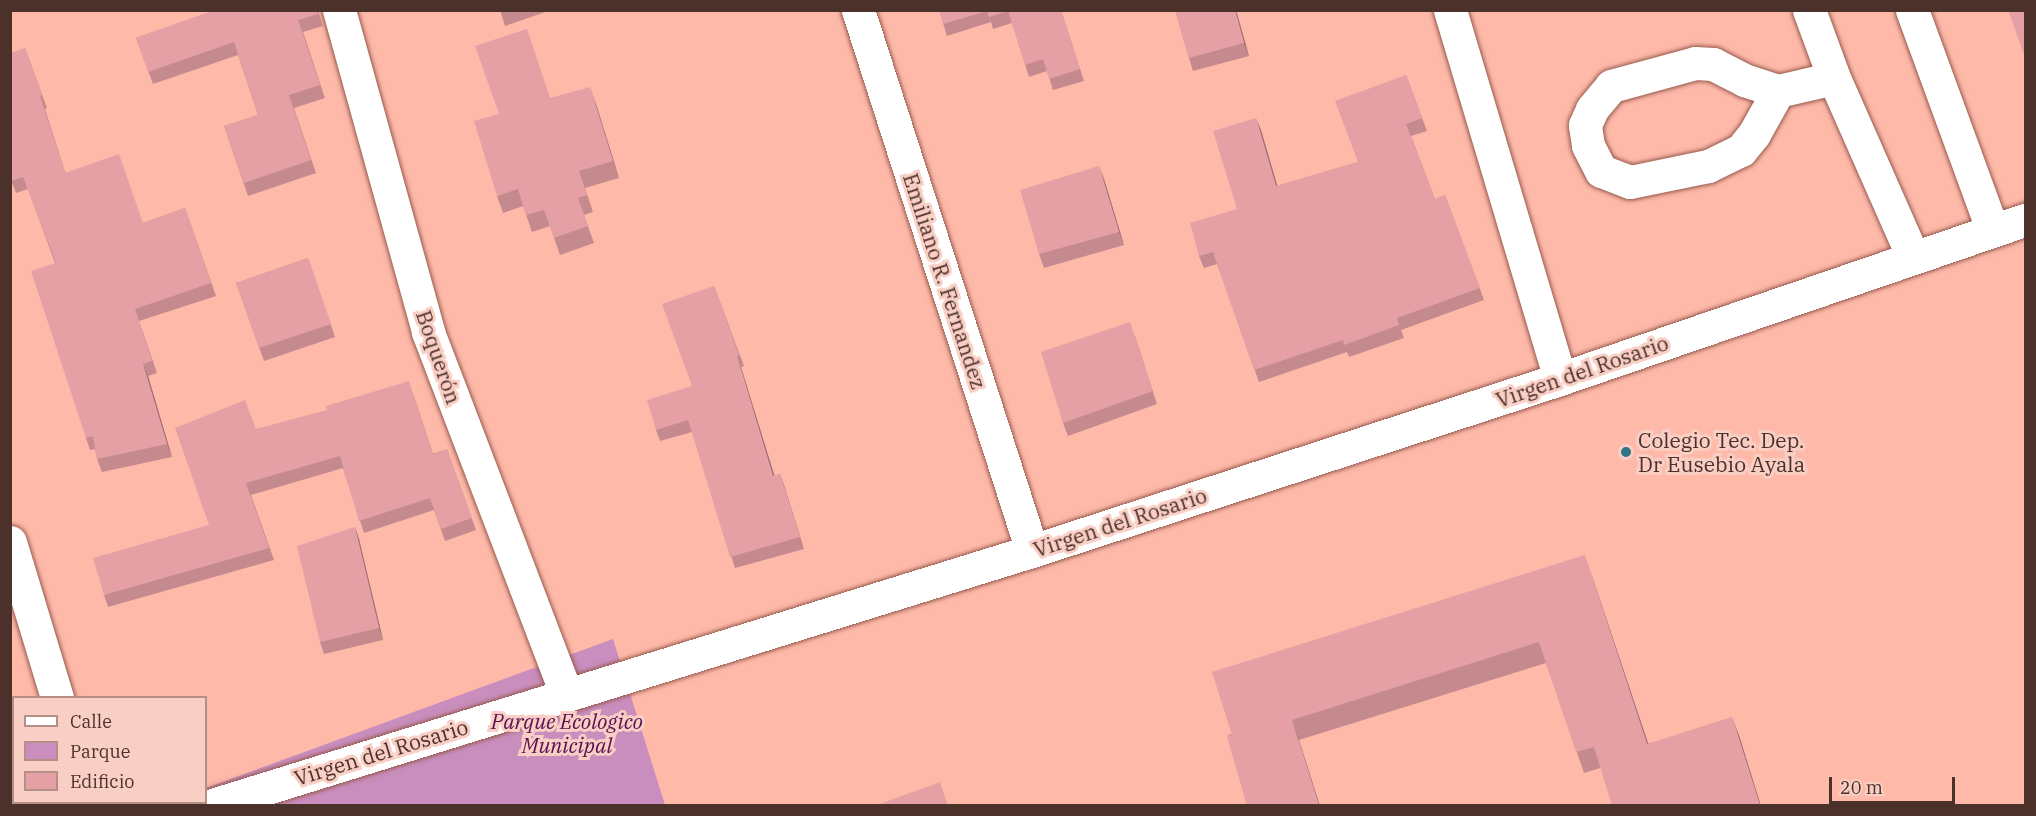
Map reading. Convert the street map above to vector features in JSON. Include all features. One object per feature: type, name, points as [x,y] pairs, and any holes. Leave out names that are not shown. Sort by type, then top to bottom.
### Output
[{"type":"street","name":"Boquerón","points":[[339,10],[428,332],[566,694]]},
{"type":"street","name":"Emiliano R. Fernandez","points":[[858,10],[1032,551]]},
{"type":"street","points":[[1450,10],[1560,379]]},
{"type":"street","points":[[1809,10],[1834,78],[1913,257]]},
{"type":"street","points":[[1912,10],[1992,229]]},
{"type":"street","points":[[1778,92],[1754,134],[1741,150],[1708,166],[1630,182],[1601,171],[1588,145],[1585,125],[1592,109],[1611,86],[1695,63],[1713,64],[1778,92],[1834,78]]},
{"type":"street","name":"Virgen del Rosario","points":[[208,806],[1032,551],[1560,379],[2025,219]]},
{"type":"street","points":[[10,542],[56,696]]},
{"type":"green space","name":"Parque Ecologico Municipal","points":[[613,639],[665,805],[158,806],[207,804],[207,788]]},
{"type":"building","points":[[216,10],[317,10],[318,14],[298,20],[320,85],[289,95],[311,160],[244,183],[224,126],[258,115],[234,42],[148,72],[136,38]]},
{"type":"building","points":[[939,10],[1061,10],[1080,69],[1049,79],[1043,59],[1025,65],[1008,11],[989,17],[987,11],[943,24]]},
{"type":"building","points":[[1175,10],[1235,10],[1244,43],[1189,58]]},
{"type":"building","points":[[2008,10],[2025,10],[2025,57]]},
{"type":"building","points":[[527,29],[550,98],[590,87],[613,161],[579,171],[587,195],[578,198],[588,226],[554,238],[544,210],[526,215],[518,189],[497,196],[474,121],[499,114],[475,46]]},
{"type":"building","points":[[25,48],[42,95],[40,96],[65,173],[119,154],[143,223],[185,208],[211,283],[135,309],[152,361],[143,364],[167,444],[97,459],[93,436],[86,438],[31,271],[56,263],[23,177],[12,181],[10,177],[10,53]]},
{"type":"building","points":[[1406,75],[1422,118],[1406,124],[1435,199],[1445,195],[1480,288],[1397,318],[1399,325],[1344,345],[1343,340],[1254,370],[1213,252],[1199,256],[1190,223],[1237,209],[1213,131],[1256,118],[1276,186],[1358,162],[1335,101]]},
{"type":"building","points":[[1099,166],[1119,232],[1039,254],[1020,190]]},
{"type":"building","points":[[308,258],[331,324],[259,348],[236,283]]},
{"type":"building","points":[[714,286],[739,355],[737,356],[773,476],[780,474],[800,537],[730,557],[688,420],[656,430],[647,400],[692,386],[662,304]]},
{"type":"building","points":[[1130,322],[1153,391],[1063,423],[1041,352]]},
{"type":"building","points":[[409,381],[433,455],[447,449],[472,518],[441,529],[430,498],[359,521],[340,456],[246,483],[269,548],[104,595],[93,558],[209,525],[175,428],[245,400],[256,429],[327,410],[326,406]]},
{"type":"building","points":[[355,527],[379,628],[320,642],[297,546]]},
{"type":"building","points":[[1585,555],[1647,744],[1732,717],[1760,806],[1612,806],[1594,747],[1576,752],[1539,642],[1292,720],[1319,806],[1247,806],[1227,736],[1232,735],[1212,672]]},
{"type":"building","points":[[940,782],[948,806],[874,806]]},
{"type":"place","name":"Colegio Tec. Dep. Dr Eusebio Ayala","points":[[1626,452]]}]
